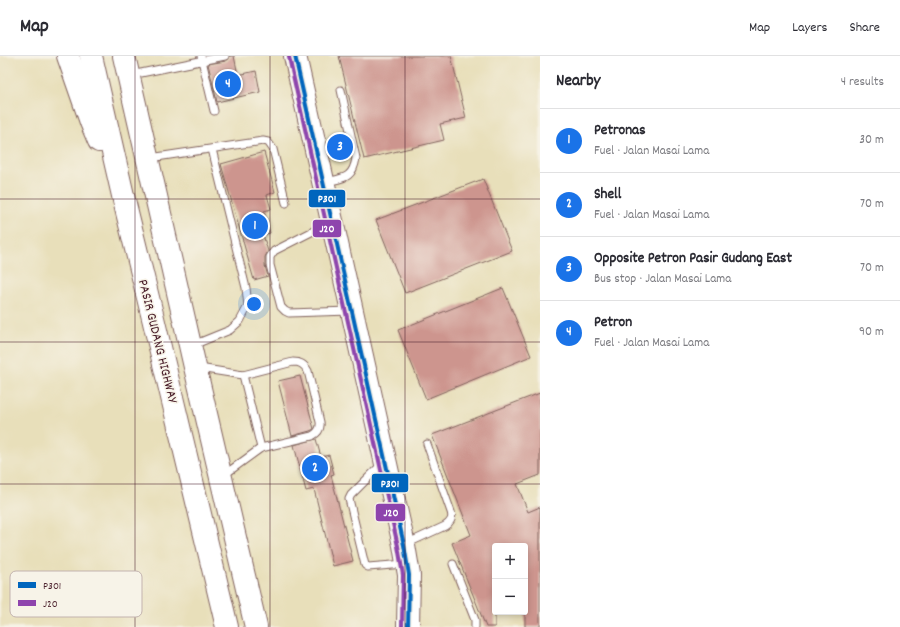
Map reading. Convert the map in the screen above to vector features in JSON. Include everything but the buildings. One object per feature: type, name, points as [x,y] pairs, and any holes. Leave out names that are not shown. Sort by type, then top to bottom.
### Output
[{"type":"main road","points":[[68,56],[91,122],[124,200]]},
{"type":"main road","name":"PASIR GUDANG HIGHWAY","points":[[91,56],[124,200],[227,627]]},
{"type":"main road","points":[[295,56],[405,554],[409,575],[408,627]]},
{"type":"main road","name":"PASIR GUDANG HIGHWAY","points":[[126,66],[220,477],[256,627]]},
{"type":"lane","points":[[126,66],[225,56]]},
{"type":"lane","points":[[201,59],[214,111]]},
{"type":"lane","points":[[324,183],[344,177],[351,173],[355,166],[356,158],[341,90]]},
{"type":"lane","points":[[148,159],[259,141],[268,142],[273,149],[286,203]]},
{"type":"lane","points":[[193,357],[240,321],[248,306],[246,288],[212,149]]},
{"type":"lane","points":[[332,221],[274,251],[270,257],[270,265],[281,307],[285,311],[290,313],[352,311]]},
{"type":"lane","points":[[193,357],[243,375],[293,362],[302,364],[308,371],[320,422],[319,431],[316,434],[261,448],[220,477]]},
{"type":"lane","points":[[243,375],[261,448]]},
{"type":"lane","points":[[386,463],[376,470],[351,495],[349,499],[365,565],[368,567],[405,554],[449,524],[451,520],[452,516],[427,444]]},
{"type":"lane","points":[[453,564],[475,620],[475,627]]},
{"type":"transit line","name":"P301","points":[[295,56],[404,545],[409,575],[408,627]]},
{"type":"transit line","name":"J20","points":[[289,57],[398,546],[403,575],[402,627]]},
{"type":"place","name":"Petron","points":[[228,84]]},
{"type":"place","name":"Opposite Petron Pasir Gudang East","points":[[340,147]]},
{"type":"place","name":"Petronas","points":[[255,226]]},
{"type":"place","name":"Shell","points":[[315,468]]}]
